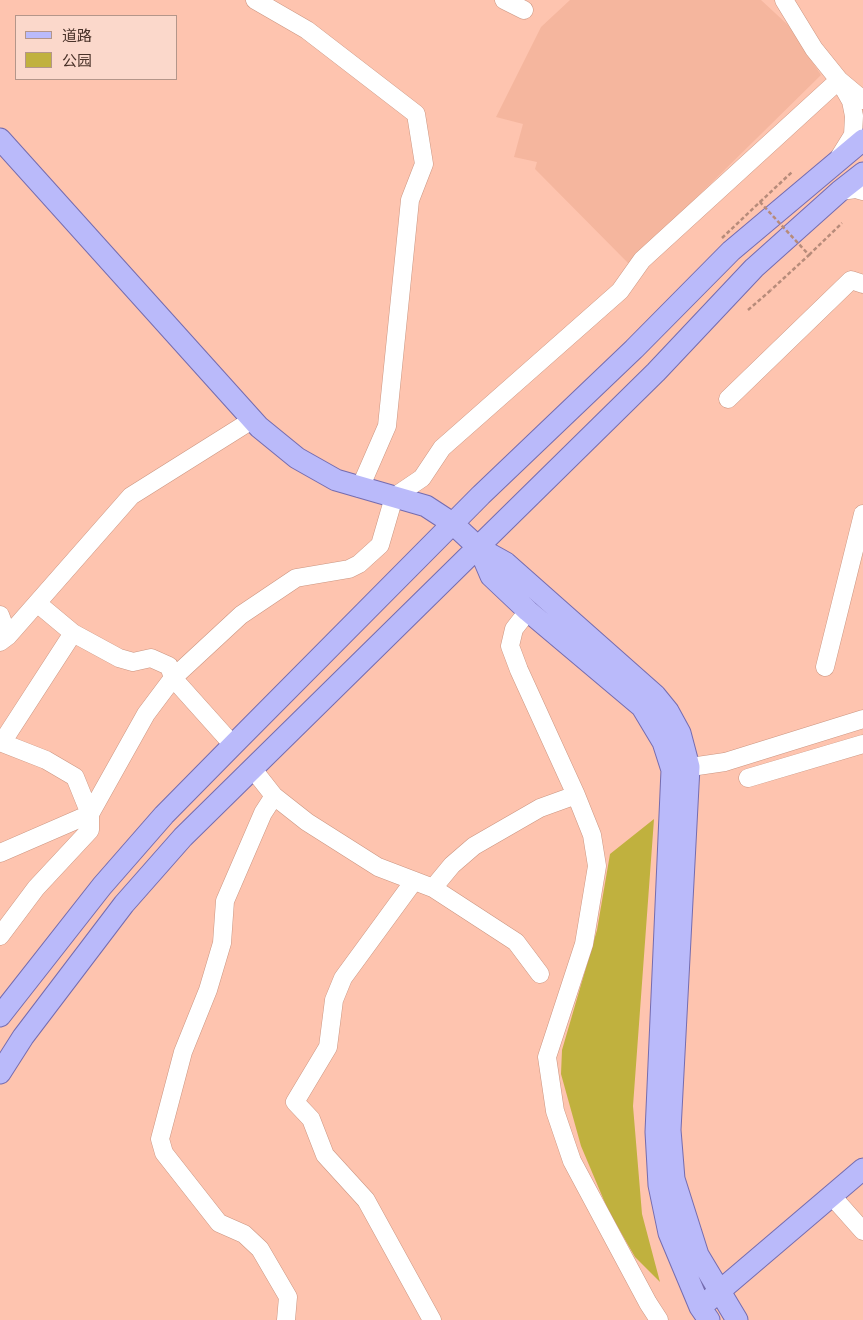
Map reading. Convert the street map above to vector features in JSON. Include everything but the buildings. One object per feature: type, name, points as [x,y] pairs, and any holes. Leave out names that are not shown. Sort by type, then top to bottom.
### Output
[{"type":"main road","points":[[0,139],[252,420],[297,458],[336,480],[426,506],[452,523],[479,548],[506,563],[656,695],[680,733],[670,1130],[674,1179],[684,1216],[698,1255],[718,1292],[737,1320]]},
{"type":"main road","points":[[0,1016],[102,886],[164,815],[452,523],[634,349],[731,251],[863,140]]},
{"type":"main road","points":[[0,1074],[23,1038],[124,904],[184,837],[656,372],[754,268],[840,191],[863,173]]},
{"type":"main road","points":[[479,548],[490,576],[528,611],[642,707],[680,769],[656,1132],[659,1185],[669,1233],[704,1314]]},
{"type":"main road","points":[[704,1314],[718,1292],[863,1169]]},
{"type":"street","points":[[255,0],[307,30],[416,114],[424,164],[410,200],[387,426],[360,488]]},
{"type":"street","points":[[504,0],[524,10]]},
{"type":"street","points":[[784,0],[814,50],[839,80],[851,101],[854,116],[853,135],[838,160]]},
{"type":"street","points":[[839,80],[863,100]]},
{"type":"street","points":[[0,852],[90,814],[146,714],[173,678],[240,615],[296,578],[349,569],[359,564],[380,545],[394,497],[422,478],[442,448],[620,291],[642,260],[839,80]]},
{"type":"street","points":[[840,191],[856,189],[863,191]]},
{"type":"street","points":[[728,399],[851,280],[863,284]]},
{"type":"street","points":[[4,639],[132,496],[252,420]]},
{"type":"street","points":[[825,667],[863,514]]},
{"type":"street","points":[[37,603],[74,633],[119,658],[133,662],[151,658],[169,666],[173,678],[233,745]]},
{"type":"street","points":[[528,611],[514,629],[510,646],[592,835],[598,866],[584,944],[547,1057],[556,1111],[572,1161],[659,1320]]},
{"type":"street","points":[[0,615],[4,639]]},
{"type":"street","points":[[0,936],[36,888],[90,830],[90,814],[74,777],[46,760],[1,741],[74,633]]},
{"type":"street","points":[[680,769],[725,762],[863,719]]},
{"type":"street","points":[[748,778],[863,744]]},
{"type":"street","points":[[252,768],[274,796],[307,822],[378,867],[433,888],[516,942],[540,974]]},
{"type":"street","points":[[274,796],[263,813],[225,900],[222,942],[208,990],[183,1052],[160,1139],[164,1153],[219,1223],[244,1234],[260,1249],[288,1296],[286,1320]]},
{"type":"street","points":[[433,888],[452,865],[474,846],[540,808],[576,796]]},
{"type":"street","points":[[414,881],[343,978],[334,1000],[328,1047],[295,1102],[311,1119],[325,1155],[366,1200],[432,1320]]},
{"type":"street","points":[[831,1195],[863,1231]]},
{"type":"path","points":[[722,238],[792,172]]},
{"type":"path","points":[[760,202],[809,254]]},
{"type":"path","points":[[748,310],[842,223]]},
{"type":"shaded area","points":[[570,0],[761,0],[788,25],[821,75],[629,264],[535,169],[537,162],[514,157],[523,124],[496,117],[541,27]]},
{"type":"green space","points":[[654,819],[633,1106],[642,1214],[660,1282],[635,1257],[608,1210],[581,1146],[561,1074],[562,1050],[597,930],[610,854]]}]
